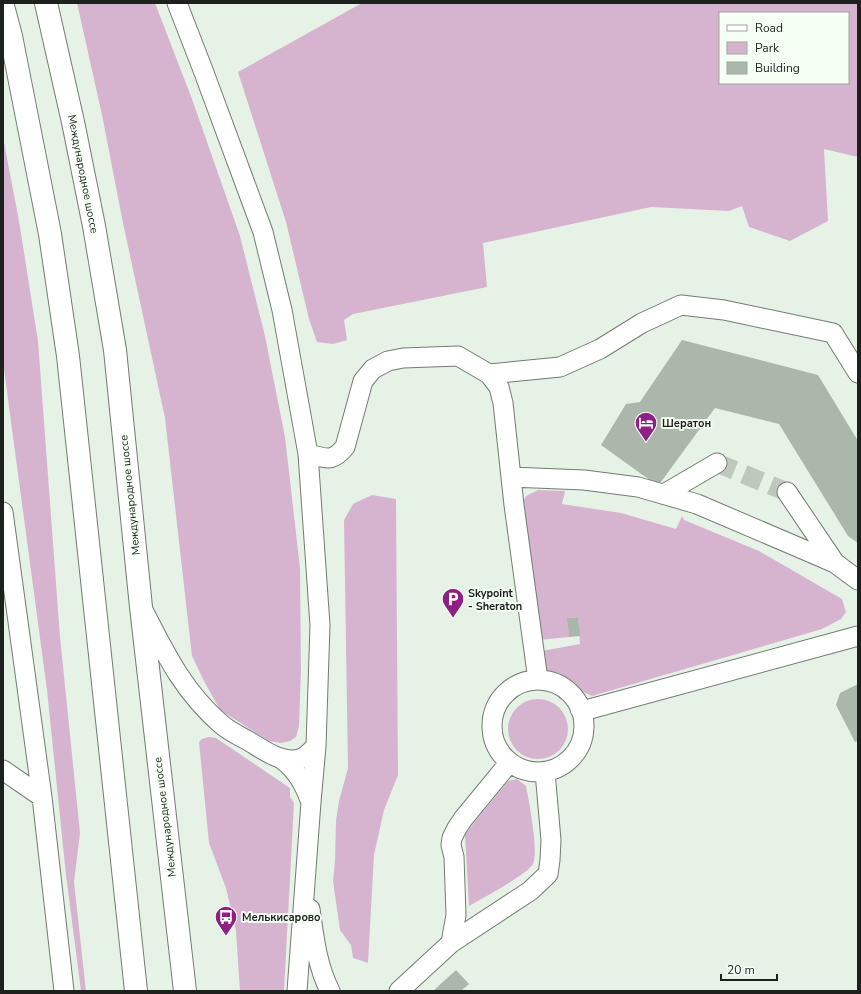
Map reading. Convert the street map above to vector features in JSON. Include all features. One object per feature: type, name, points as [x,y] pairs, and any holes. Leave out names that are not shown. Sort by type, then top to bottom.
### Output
[{"type":"highway","name":"Международное шоссе","points":[[46,3],[78,142],[115,350],[141,607],[185,991]]},
{"type":"highway","points":[[3,6],[11,36],[45,204],[68,356],[136,991]]},
{"type":"street","points":[[177,3],[263,232],[282,310],[308,454],[320,625],[316,746],[297,991]]},
{"type":"street","points":[[489,374],[560,367],[600,349],[642,323],[680,305],[724,310],[833,333],[858,373]]},
{"type":"street","points":[[308,454],[328,458],[338,456],[345,447],[363,381],[373,368],[388,361],[403,358],[458,356],[489,374],[500,387],[503,404],[511,477],[538,680]]},
{"type":"street","points":[[664,494],[717,463]]},
{"type":"street","points":[[511,477],[584,480],[638,487],[664,494],[697,504],[834,563],[858,580]]},
{"type":"street","points":[[787,492],[834,563]]},
{"type":"street","points":[[3,512],[42,797],[64,991]]},
{"type":"street","points":[[141,607],[171,666],[197,702],[222,725],[291,766],[300,777],[311,802]]},
{"type":"street","points":[[580,709],[586,710],[858,636]]},
{"type":"street","points":[[538,680],[557,685],[566,690],[573,697],[580,709],[584,722],[583,736],[578,748],[570,759],[558,768],[545,772],[532,772],[520,769],[509,763],[500,752],[494,739],[492,725],[494,711],[501,699],[511,689],[524,683],[538,680]]},
{"type":"street","points":[[283,760],[291,761],[303,758],[316,746]]},
{"type":"street","points":[[451,943],[456,915],[454,858],[451,845],[452,838],[456,828],[509,763]]},
{"type":"street","points":[[3,770],[42,797]]},
{"type":"street","points":[[399,991],[451,943],[530,891],[548,874],[551,840],[545,772]]},
{"type":"street","points":[[305,875],[316,945],[324,980],[330,991]]},
{"type":"green space","points":[[77,3],[155,3],[192,99],[240,236],[265,336],[285,437],[300,568],[301,670],[299,726],[296,737],[290,741],[281,743],[269,741],[220,710],[192,656],[165,418],[123,223],[102,115]]},
{"type":"green space","points":[[362,3],[858,3],[858,157],[824,149],[828,221],[790,241],[749,227],[742,206],[729,211],[651,207],[483,243],[487,287],[353,314],[344,320],[347,340],[333,344],[317,342],[309,319],[286,222],[238,72]]},
{"type":"green space","points":[[3,137],[19,221],[38,341],[60,637],[80,833],[74,882],[86,991],[81,991],[66,875],[47,690],[3,362]]},
{"type":"green space","points":[[538,490],[565,491],[562,504],[621,513],[676,529],[682,516],[684,520],[759,551],[842,599],[846,612],[841,619],[822,629],[592,696],[576,689],[565,679],[549,675],[545,670],[542,651],[580,644],[578,617],[568,618],[569,637],[539,640],[522,505],[526,496]]},
{"type":"green space","points":[[372,495],[396,499],[398,775],[384,810],[374,855],[368,963],[353,958],[351,945],[340,930],[333,881],[336,821],[339,801],[348,768],[344,520],[353,504]]},
{"type":"green space","points":[[538,699],[555,704],[563,712],[568,729],[563,746],[555,754],[538,759],[521,754],[513,746],[508,729],[513,712],[521,704]]},
{"type":"green space","points":[[209,737],[216,738],[290,788],[290,797],[294,803],[284,991],[240,991],[236,931],[226,888],[209,843],[199,742],[202,739]]},
{"type":"green space","points":[[517,779],[526,786],[535,849],[533,864],[523,874],[514,880],[469,906],[465,834],[508,781]]},
{"type":"building","name":"Шератон","points":[[682,340],[818,375],[858,441],[858,543],[848,536],[779,424],[715,408],[658,486],[601,445],[626,404],[640,402]]},
{"type":"building","points":[[578,617],[580,636],[569,637],[567,618]]},
{"type":"building","points":[[858,684],[858,741],[855,742],[836,705],[840,693]]},
{"type":"building","points":[[456,970],[469,984],[461,991],[433,991]]},
{"type":"tunnel","points":[[717,463],[787,492]]},
{"type":"place","name":"Шератон","points":[[646,442]]},
{"type":"place","name":"Skypoint - Sheraton","points":[[453,618]]},
{"type":"place","name":"Мелькисарово","points":[[226,936]]}]
